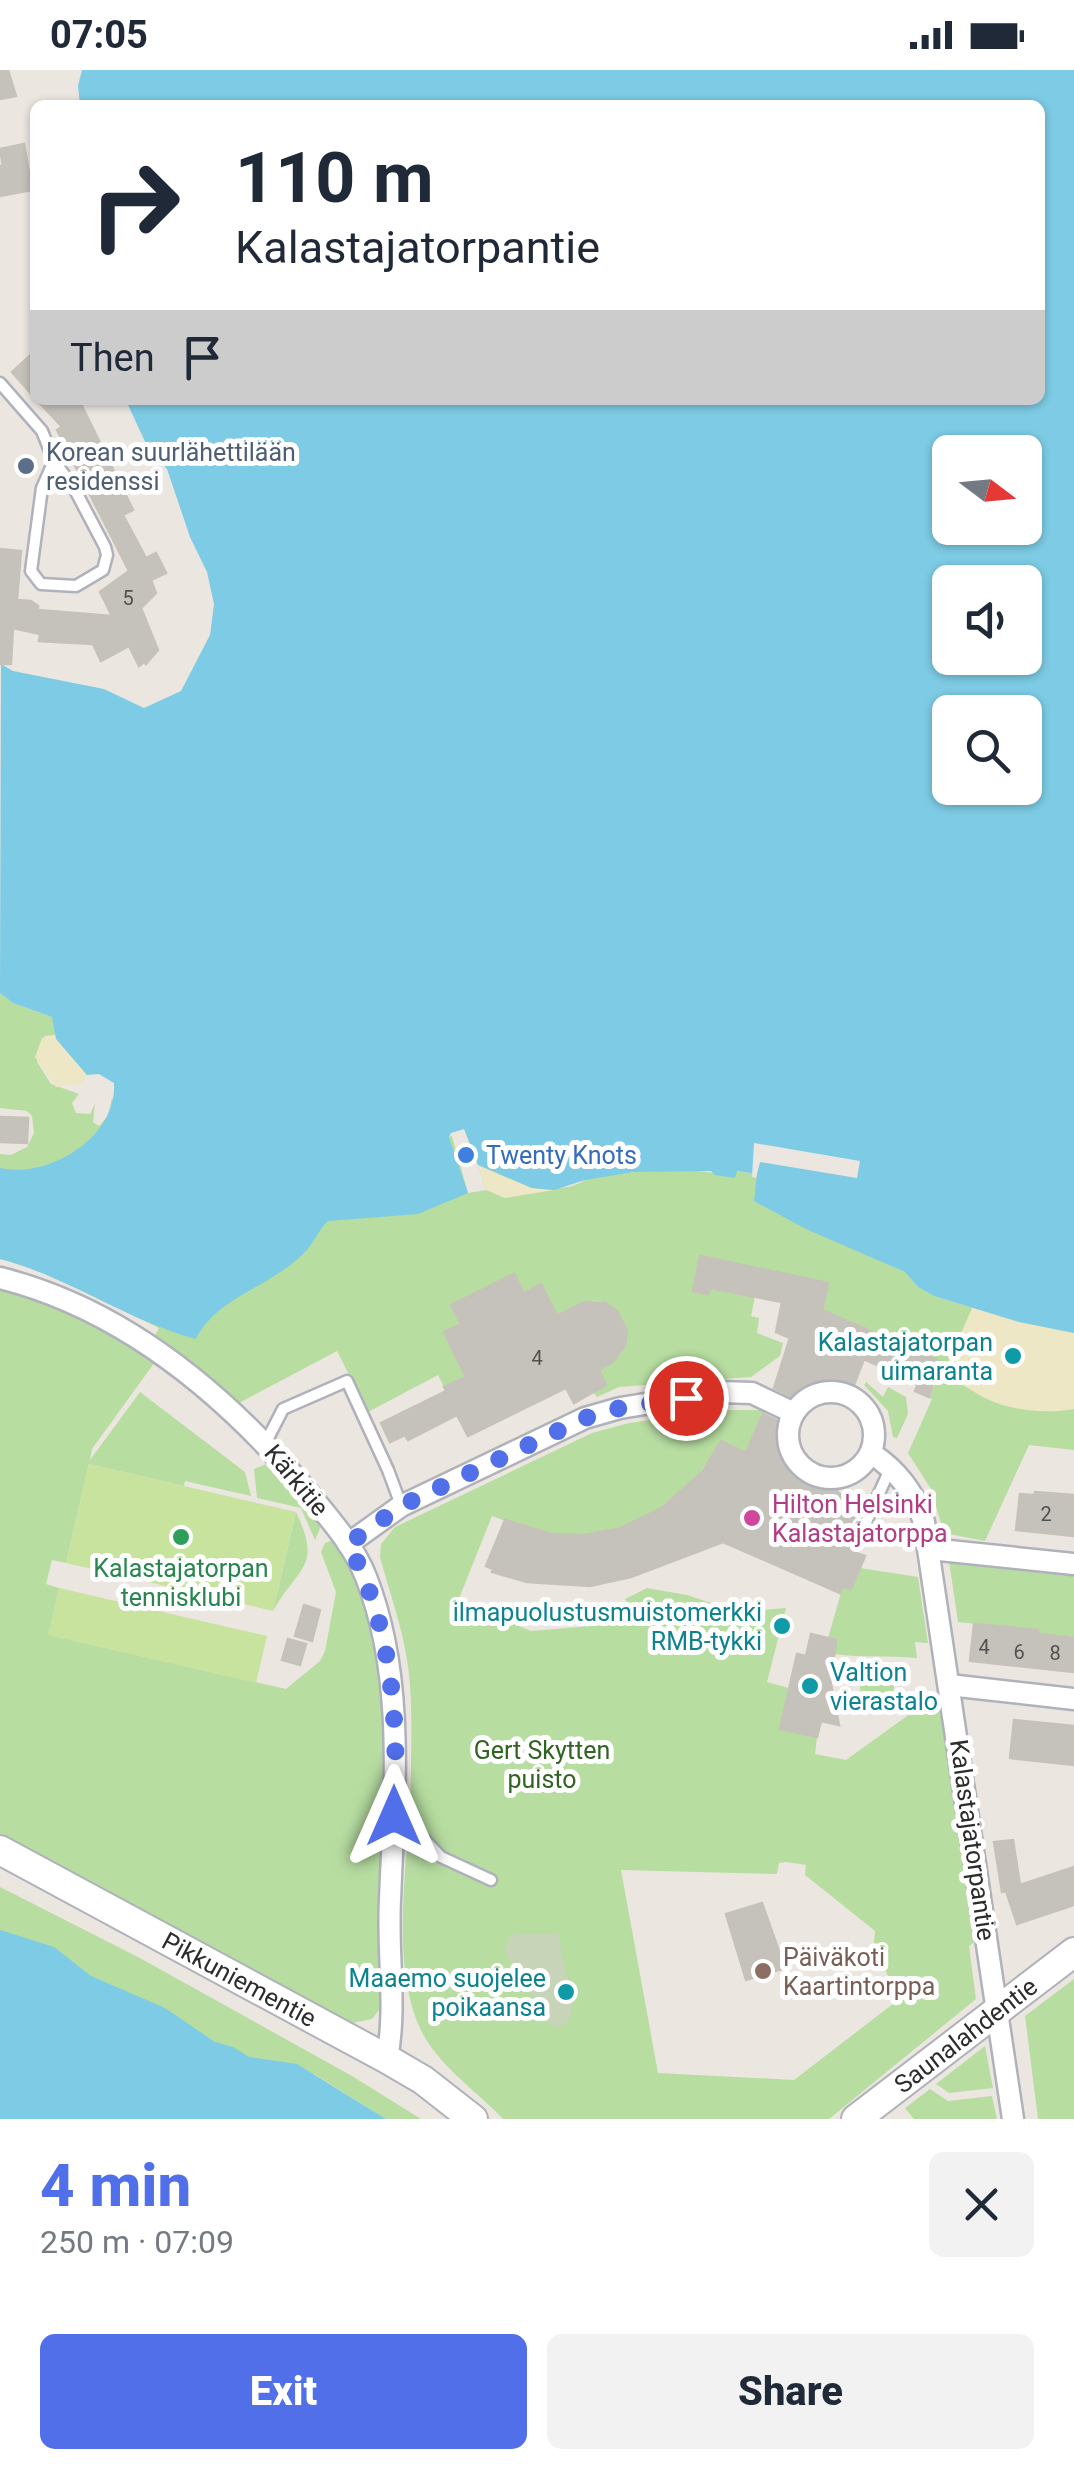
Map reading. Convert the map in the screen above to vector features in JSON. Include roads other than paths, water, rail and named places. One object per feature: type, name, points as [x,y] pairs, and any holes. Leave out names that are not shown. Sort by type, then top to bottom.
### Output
[{"type":"main road","name":"Pikkuniementie","points":[[0,1850],[388,2058],[473,2119]]},
{"type":"main road","name":"Saunalahdentie","points":[[856,2119],[1074,1952]]},
{"type":"street","name":"Kärkitie","points":[[0,1278],[80,1304],[163,1354],[266,1442],[348,1544],[366,1577],[388,1655],[394,1816],[388,1956],[393,2030],[388,2058]]},
{"type":"street","points":[[348,1544],[401,1506],[585,1418],[620,1408],[719,1392],[752,1393],[794,1413]]},
{"type":"street","points":[[820,1393],[843,1393],[853,1398],[870,1415],[874,1427],[871,1453],[864,1464],[845,1476],[822,1478],[809,1472],[800,1465],[790,1446],[789,1426],[794,1413],[820,1393]]},
{"type":"street","name":"Kalastajatorpantie","points":[[871,1453],[891,1466],[918,1503],[930,1549],[1013,2119]]},
{"type":"street","points":[[930,1549],[1074,1564]]},
{"type":"street","points":[[949,1685],[1074,1699]]},
{"type":"lane","points":[[0,382],[42,432],[107,555],[103,570],[76,586],[41,584],[32,572],[42,488],[54,460]]},
{"type":"lane","points":[[266,1442],[283,1409],[347,1380],[401,1506]]},
{"type":"lane","points":[[866,1522],[891,1466]]},
{"type":"lane","points":[[394,1816],[424,1838],[441,1857],[491,1880]]},
{"type":"water","points":[[82,70],[1074,70],[1074,1333],[1019,1322],[934,1296],[918,1287],[905,1272],[806,1229],[754,1201],[757,1174],[737,1171],[735,1178],[711,1171],[634,1172],[554,1190],[532,1188],[478,1165],[464,1129],[449,1137],[468,1193],[418,1214],[328,1221],[292,1264],[230,1302],[196,1339],[0,1259],[0,1168],[38,1167],[76,1150],[104,1121],[112,1103],[114,1083],[99,1074],[87,1075],[56,1039],[52,1017],[13,1003],[0,993],[1,664],[13,671],[104,689],[144,708],[181,691],[210,635],[214,604],[207,572],[190,537],[167,469],[148,448],[128,405],[1045,405],[1045,100],[79,100],[78,86]]},
{"type":"water","points":[[0,1930],[54,1947],[91,1976],[165,2008],[215,2042],[249,2057],[297,2064],[386,2119],[0,2119]]},
{"type":"place","name":"Korean suurlähettilään residenssi","points":[[26,466]]},
{"type":"place","name":"Twenty Knots","points":[[466,1155]]},
{"type":"place","name":"Kalastajatorpan uimaranta","points":[[1013,1356]]},
{"type":"place","name":"Hilton Helsinki Kalastajatorppa","points":[[752,1518]]},
{"type":"place","name":"Kalastajatorpan tennisklubi","points":[[181,1537]]},
{"type":"place","name":"ilmapuolustusmuistomerkki RMB-tykki","points":[[782,1626]]},
{"type":"place","name":"Valtion vierastalo","points":[[810,1686]]},
{"type":"place","name":"Päiväkoti Kaartintorppa","points":[[763,1971]]},
{"type":"place","name":"Maaemo suojelee poikaansa","points":[[566,1992]]},
{"type":"park label","name":"Gert Skytten puisto","points":[[542,1764]]}]
